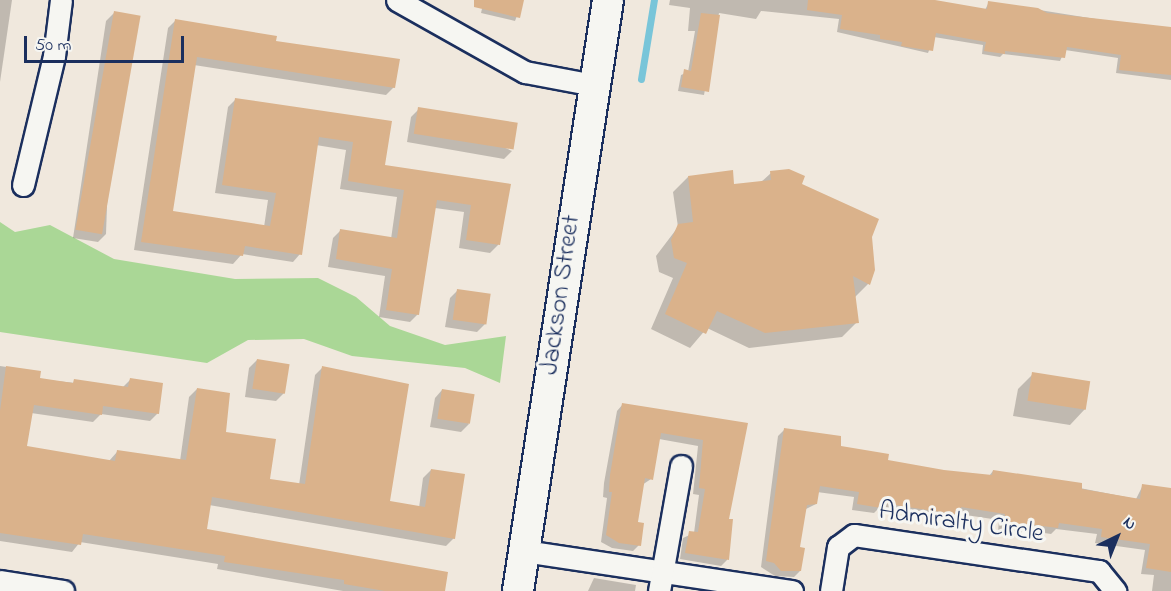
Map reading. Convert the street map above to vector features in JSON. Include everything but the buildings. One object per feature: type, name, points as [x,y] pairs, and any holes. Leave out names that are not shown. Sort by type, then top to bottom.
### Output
[{"type":"main road","name":"Jackson Street","points":[[518,591],[608,0]]},
{"type":"street","points":[[23,185],[54,56],[61,0]]},
{"type":"street","points":[[403,1],[493,57],[525,72],[594,85]]},
{"type":"street","points":[[661,581],[681,466]]},
{"type":"street","name":"Admiralty Circle","points":[[831,591],[838,547],[854,535],[1099,571],[1115,591]]},
{"type":"street","points":[[524,551],[661,581],[792,591]]},
{"type":"street","points":[[0,581],[63,591]]},
{"type":"green space","points":[[0,222],[15,232],[50,225],[114,259],[235,279],[318,278],[356,297],[390,326],[445,345],[506,336],[500,383],[465,368],[352,356],[304,339],[248,340],[207,363],[0,332]]},
{"type":"waterway","points":[[641,79],[654,0]]}]
